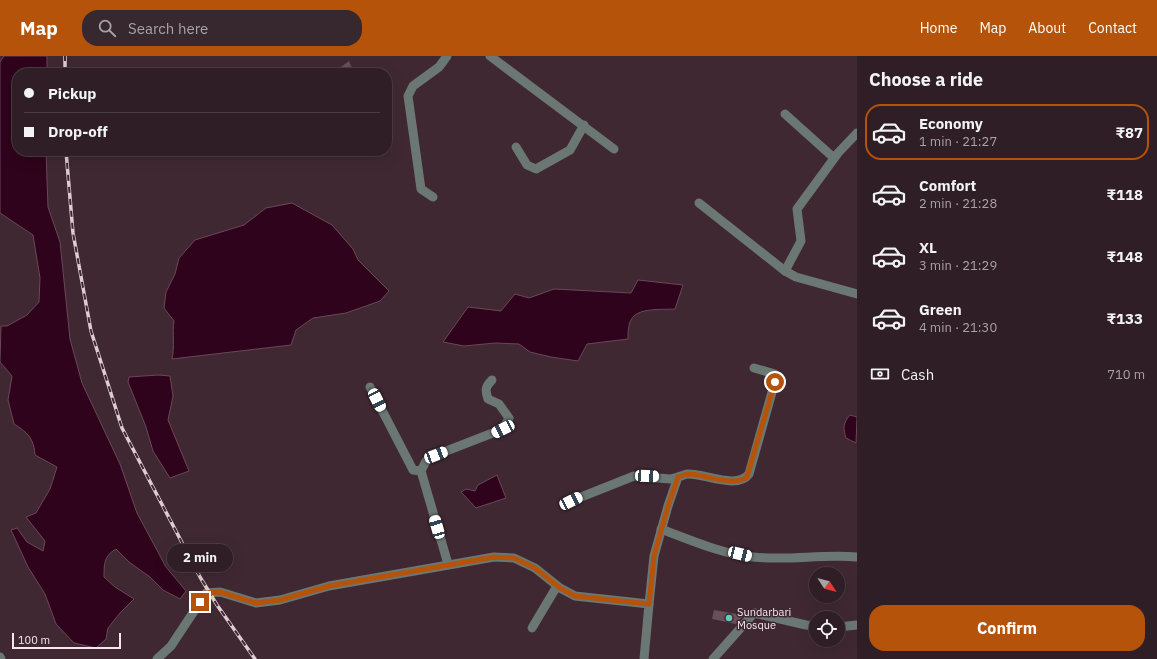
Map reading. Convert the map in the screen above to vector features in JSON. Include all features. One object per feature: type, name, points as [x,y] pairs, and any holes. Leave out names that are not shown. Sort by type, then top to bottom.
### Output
[{"type":"street","points":[[433,197],[421,188],[408,96],[413,86],[439,67],[447,56]]},
{"type":"street","points":[[490,56],[614,149]]},
{"type":"street","points":[[785,114],[834,158]]},
{"type":"street","points":[[516,147],[527,165],[536,169],[552,162],[570,150],[584,126]]},
{"type":"street","points":[[785,271],[801,241],[798,209],[834,158],[857,133]]},
{"type":"street","points":[[699,203],[785,271],[796,277],[857,294]]},
{"type":"street","points":[[571,501],[634,476],[670,479],[687,474],[716,480],[741,480],[749,474],[776,378],[775,374],[754,368]]},
{"type":"street","points":[[448,564],[421,471],[426,461],[436,455],[503,429],[509,418],[499,404],[488,399],[485,391],[486,386],[492,380]]},
{"type":"street","points":[[370,386],[413,470],[421,471]]},
{"type":"street","points":[[644,659],[654,556],[678,477]]},
{"type":"street","points":[[662,529],[716,548],[752,557],[790,558],[816,555],[857,557]]},
{"type":"street","points":[[157,659],[170,646],[206,593],[227,594],[256,603],[280,600],[329,586],[494,557],[514,558],[535,568],[557,586],[575,596],[649,604]]},
{"type":"street","points":[[532,628],[557,586]]},
{"type":"street","points":[[713,659],[754,613],[809,625]]},
{"type":"street","points":[[845,626],[857,625]]},
{"type":"shaded area","points":[[4,56],[47,56],[47,68],[12,68],[12,156],[46,156],[48,207],[60,242],[70,339],[82,383],[120,464],[137,513],[166,567],[186,591],[180,599],[163,590],[150,577],[129,562],[116,549],[109,554],[107,558],[104,568],[104,577],[115,587],[134,599],[108,628],[106,639],[96,648],[74,643],[56,624],[45,594],[28,567],[11,530],[17,528],[27,542],[43,551],[45,541],[26,517],[36,513],[50,489],[57,467],[35,455],[33,444],[29,436],[14,424],[8,400],[12,376],[0,362],[1,326],[7,326],[27,315],[39,302],[40,278],[33,235],[0,213],[0,62]]},
{"type":"shaded area","points":[[292,203],[332,225],[353,249],[358,260],[389,291],[380,301],[346,313],[313,318],[296,330],[291,345],[172,359],[174,321],[164,308],[166,292],[175,274],[179,258],[195,240],[244,225],[266,208]]},
{"type":"shaded area","points":[[638,280],[683,285],[675,309],[650,310],[639,313],[634,316],[630,322],[628,339],[587,344],[578,361],[530,352],[519,344],[495,343],[464,346],[443,342],[468,307],[501,311],[515,294],[529,298],[554,289],[631,293]]},
{"type":"shaded area","points":[[158,375],[170,376],[173,396],[168,420],[189,471],[170,478],[153,451],[146,427],[128,382],[129,377]]},
{"type":"shaded area","points":[[850,415],[857,417],[856,443],[846,438],[845,434],[845,423]]},
{"type":"shaded area","points":[[497,475],[506,498],[476,508],[461,492],[466,489],[475,491],[478,485]]},
{"type":"building","points":[[349,61],[352,68],[340,68]]},
{"type":"building","points":[[714,610],[743,616],[736,624],[712,619]]},
{"type":"railway","points":[[65,56],[65,68]]},
{"type":"railway","points":[[66,156],[73,233],[91,331],[122,428],[200,577],[217,605],[255,659]]},
{"type":"place","name":"Sundarbari Mosque","points":[[729,618]]},
{"type":"route","points":[[200,602],[206,593],[220,592],[234,595],[256,603],[280,600],[329,586],[417,569],[494,557],[514,558],[535,568],[560,588],[575,596],[649,604],[654,556],[678,477],[687,474],[716,480],[741,480],[747,477],[775,382]]}]
